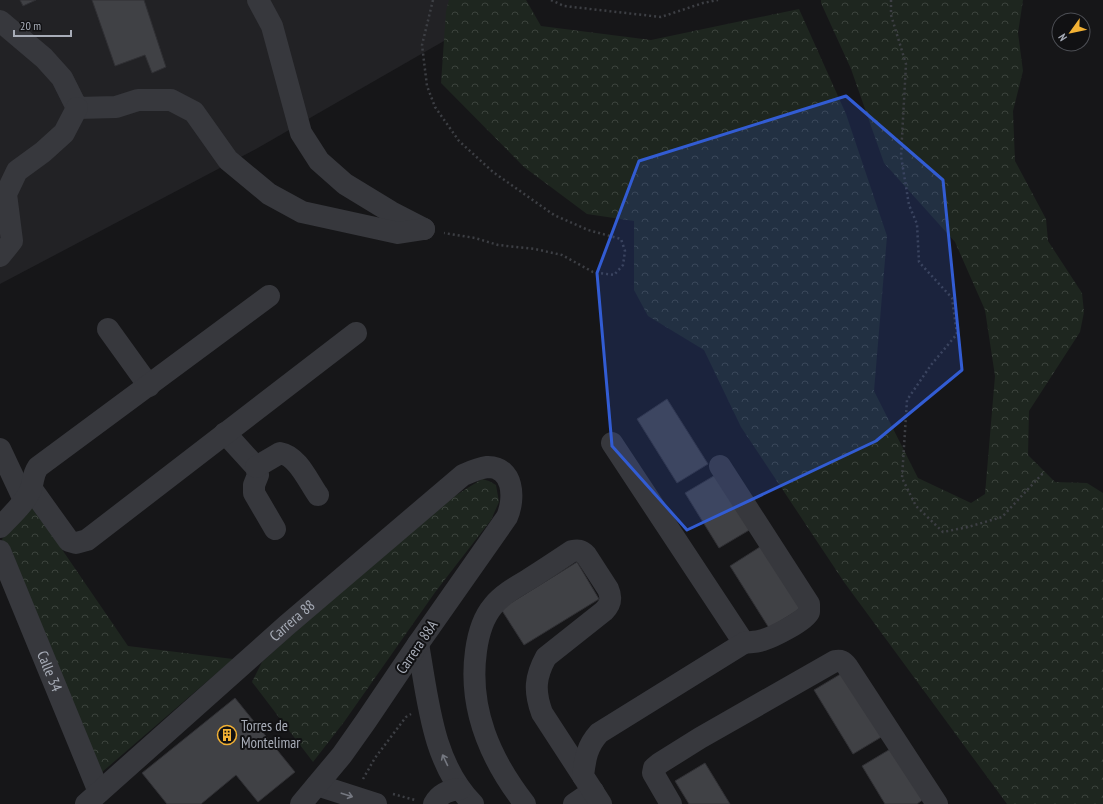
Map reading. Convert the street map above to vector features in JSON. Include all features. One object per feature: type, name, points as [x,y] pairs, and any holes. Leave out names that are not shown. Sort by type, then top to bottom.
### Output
[{"type":"street","points":[[258,0],[272,26],[301,133],[319,161],[345,184],[390,212],[424,229]]},
{"type":"street","points":[[0,21],[44,58],[62,78],[77,108]]},
{"type":"street","points":[[77,108],[116,107],[138,100],[171,100],[194,112],[228,160],[269,194],[302,212],[398,233],[424,229]]},
{"type":"street","points":[[0,256],[12,241],[6,194],[17,171],[64,134],[77,108]]},
{"type":"street","points":[[0,527],[12,516],[27,494],[34,473],[38,468],[269,296]]},
{"type":"street","points":[[108,329],[149,386]]},
{"type":"street","points":[[0,449],[27,494],[69,541],[76,544],[86,540],[356,333]]},
{"type":"street","points":[[225,433],[256,467],[258,475],[254,485],[254,493],[276,529]]},
{"type":"street","points":[[612,443],[744,643]]},
{"type":"street","points":[[256,467],[280,453],[288,454],[294,459],[318,495]]},
{"type":"street","points":[[592,790],[586,754],[593,739],[599,733],[744,643],[764,640],[804,618],[810,609],[809,604],[720,466]]},
{"type":"street","name":"Carrera 88","points":[[93,798],[288,625],[463,475],[471,471],[488,467],[496,468],[504,474],[509,481]]},
{"type":"street","name":"Carrera 88A","points":[[301,804],[342,755],[507,517],[511,508],[512,500],[512,490],[509,481]]},
{"type":"street","points":[[525,804],[516,792],[496,758],[483,731],[474,686],[474,666],[478,642],[484,618],[502,596],[572,551],[578,550],[586,554],[608,589],[611,595],[610,602],[604,611],[546,657],[537,681],[536,691],[542,713],[592,790]]},
{"type":"street","name":"Calle 34","points":[[0,551],[93,798]]},
{"type":"street","points":[[418,644],[433,726],[441,753],[453,779],[467,797]]},
{"type":"street","points":[[671,804],[653,773],[654,768],[700,738],[839,660],[844,662],[847,666],[937,804]]},
{"type":"street","points":[[317,786],[376,804]]},
{"type":"street","points":[[434,804],[443,793],[452,790],[467,797]]},
{"type":"street","points":[[574,804],[592,790]]},
{"type":"path","points":[[424,229],[430,232],[475,238],[498,245],[535,249],[562,256],[593,272],[614,275],[623,266],[625,251],[621,239],[588,230],[554,215],[493,172],[455,136],[435,107],[427,86],[422,45],[433,0]]},
{"type":"path","points":[[551,0],[564,6],[660,17],[703,3],[718,0]]},
{"type":"path","points":[[891,0],[891,15],[906,64],[901,156],[909,205],[917,224],[919,262],[952,298],[957,334],[931,365],[907,400],[902,478],[916,506],[943,532],[1002,518],[1044,472]]},
{"type":"path","points":[[355,798],[367,770],[382,748],[406,717],[411,714],[416,714]]},
{"type":"highlighted area","points":[[846,96],[943,180],[962,370],[876,441],[687,530],[612,446],[597,273],[639,161]]},
{"type":"shaded area","points":[[0,0],[515,0],[256,149],[0,284]]},
{"type":"green space","points":[[449,0],[526,0],[541,26],[651,40],[799,9],[846,114],[887,236],[874,391],[918,478],[971,503],[985,494],[995,376],[985,310],[955,242],[884,163],[851,69],[821,0],[1023,0],[1018,33],[1023,71],[1013,111],[1015,161],[1046,219],[1048,241],[1082,293],[1084,312],[1080,332],[1029,411],[1028,455],[1055,482],[1087,483],[1103,493],[1103,804],[1007,804],[844,582],[741,427],[704,350],[648,316],[634,290],[634,221],[587,214],[524,167],[441,83],[446,11]]},
{"type":"green space","points":[[482,479],[496,485],[499,502],[491,520],[436,591],[344,722],[313,762],[252,682],[262,662],[325,605],[445,502]]},
{"type":"green space","points":[[33,507],[128,646],[233,659],[101,773],[2,539]]},
{"type":"building","points":[[20,0],[36,0],[23,6]]},
{"type":"building","points":[[92,0],[144,0],[166,67],[152,73],[145,55],[115,66]]},
{"type":"building","points":[[667,399],[708,464],[677,483],[637,419]]},
{"type":"building","points":[[717,474],[751,529],[719,548],[685,493]]},
{"type":"building","points":[[763,545],[803,607],[769,628],[730,566]]},
{"type":"building","points":[[577,562],[599,599],[524,645],[501,609]]},
{"type":"building","points":[[844,672],[883,736],[853,754],[814,690]]},
{"type":"building","name":"Torres de Montelimar","points":[[235,698],[295,772],[258,802],[236,775],[201,804],[167,804],[142,773]]},
{"type":"building","points":[[892,748],[924,799],[917,804],[885,804],[862,766]]},
{"type":"building","points":[[705,763],[730,804],[689,804],[675,781]]},
{"type":"place","name":"Torres de Montelimar","points":[[227,735]]}]
